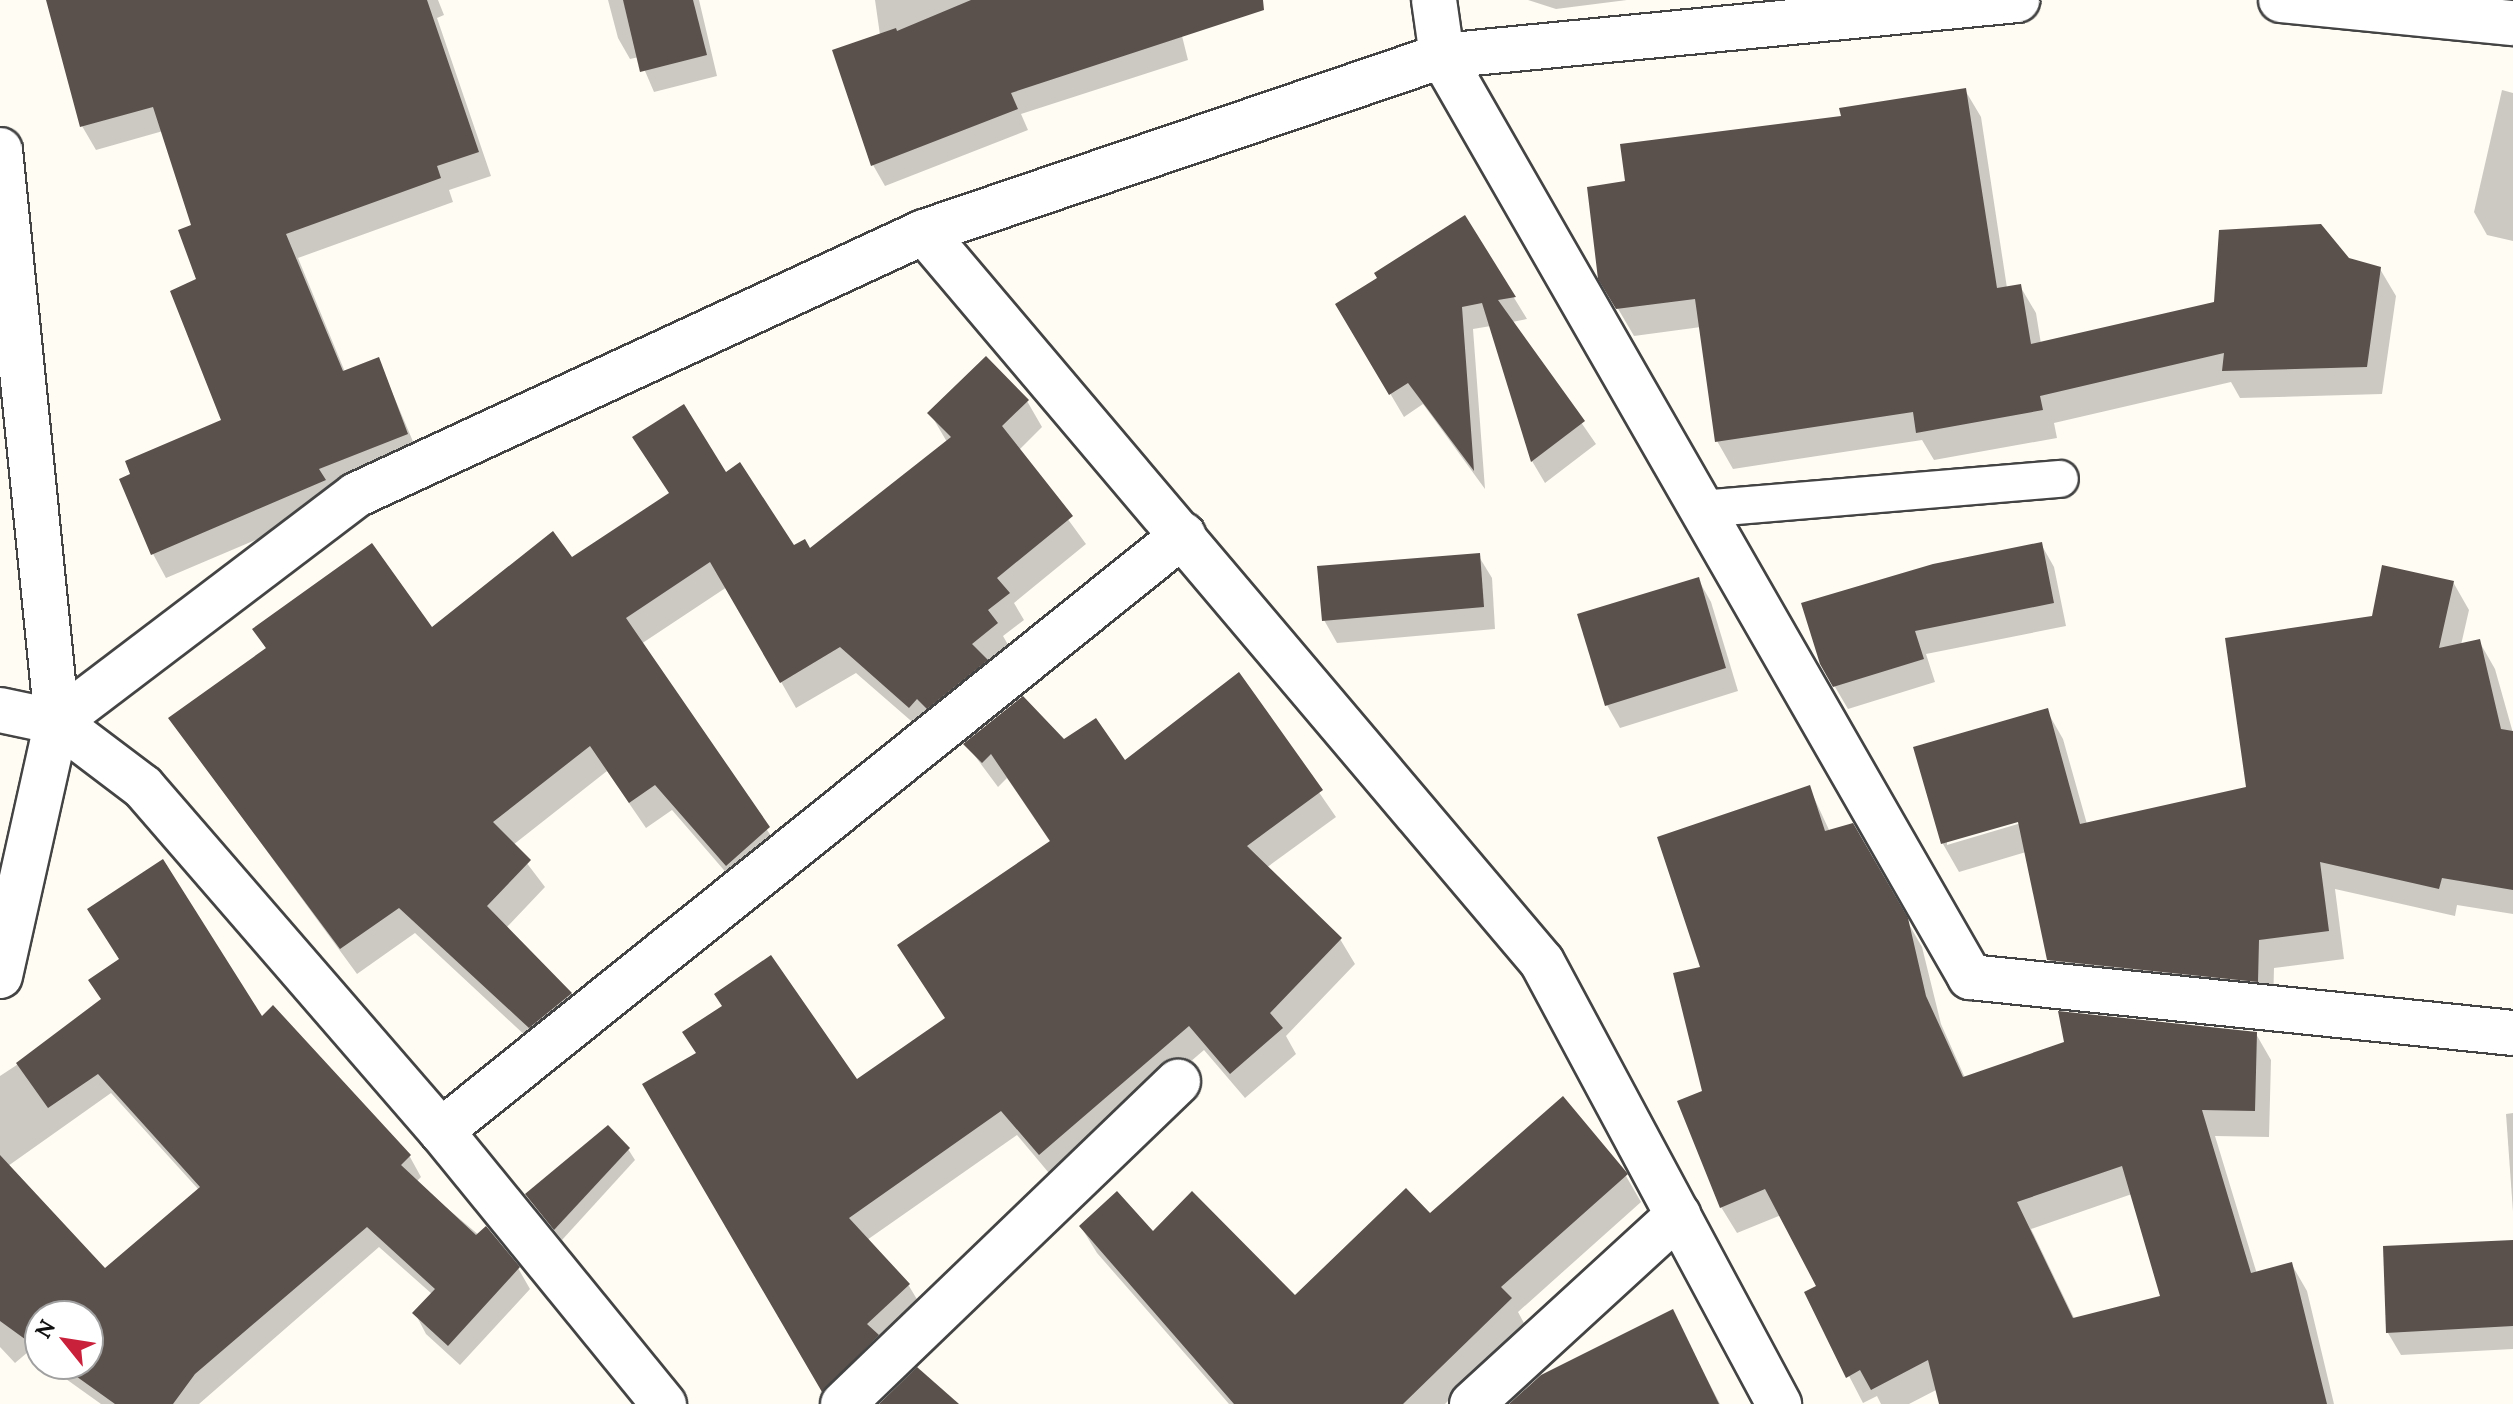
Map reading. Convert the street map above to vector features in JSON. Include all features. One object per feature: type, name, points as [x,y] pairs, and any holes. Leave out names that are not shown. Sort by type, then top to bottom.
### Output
[{"type":"street","points":[[1434,0],[1442,56],[1970,977],[2513,1033]]},
{"type":"street","points":[[57,722],[356,495],[924,232],[1442,56],[2017,0]]},
{"type":"street","points":[[2281,0],[2513,23]]},
{"type":"street","points":[[0,150],[57,722],[0,976]]},
{"type":"street","points":[[924,232],[1542,962],[1779,1404]]},
{"type":"street","points":[[441,1131],[1183,535]]},
{"type":"street","points":[[0,710],[57,722],[143,787],[441,1131],[664,1404]]},
{"type":"street","points":[[843,1404],[1178,1082]]},
{"type":"street","points":[[1472,1404],[1678,1215]]},
{"type":"lane","points":[[1701,509],[2060,479]]},
{"type":"building","points":[[46,0],[427,0],[479,152],[437,166],[441,178],[286,234],[343,371],[379,357],[408,434],[319,469],[326,480],[151,555],[119,479],[130,474],[125,461],[221,420],[170,291],[196,279],[178,230],[191,225],[153,107],[80,127]]},
{"type":"building","points":[[623,0],[693,0],[707,55],[640,72]]},
{"type":"building","points":[[971,0],[1263,0],[1264,10],[1011,93],[1018,109],[871,166],[832,50],[896,28],[897,31]]},
{"type":"building","points":[[1966,88],[1997,288],[2021,284],[2031,344],[2214,302],[2219,230],[2321,224],[2349,258],[2381,267],[2367,367],[2222,371],[2224,353],[2040,396],[2043,410],[1916,433],[1913,412],[1715,442],[1695,299],[1616,309],[1598,279],[1587,187],[1625,181],[1620,144],[1841,116],[1839,108]]},
{"type":"building","points":[[1465,215],[1516,297],[1498,300],[1585,421],[1531,462],[1482,303],[1462,307],[1474,471],[1408,383],[1389,395],[1335,304],[1377,278],[1374,273]]},
{"type":"building","points":[[986,356],[1029,400],[1002,426],[1073,516],[997,578],[1010,593],[988,610],[998,623],[972,644],[988,660],[927,709],[917,699],[909,708],[840,647],[780,683],[710,562],[626,618],[770,827],[726,866],[655,785],[629,803],[590,746],[493,822],[531,860],[487,906],[572,993],[529,1028],[399,908],[340,949],[168,718],[266,648],[252,629],[372,543],[432,627],[553,531],[572,557],[669,493],[632,437],[684,404],[726,472],[740,462],[794,545],[805,539],[810,548],[951,437],[927,413]]},
{"type":"building","points":[[2042,542],[2054,603],[1915,631],[1924,659],[1833,687],[1820,664],[1801,603],[1933,564]]},
{"type":"building","points":[[1480,553],[1484,607],[1322,621],[1317,566]]},
{"type":"building","points":[[2382,565],[2454,581],[2439,648],[2480,639],[2501,729],[2513,731],[2513,890],[2442,878],[2439,889],[2320,862],[2329,931],[2259,940],[2258,982],[2047,960],[2018,822],[1941,844],[1913,747],[2048,708],[2080,824],[2246,787],[2225,638],[2372,616]]},
{"type":"building","points":[[1699,577],[1726,668],[1605,706],[1577,614]]},
{"type":"building","points":[[1239,672],[1323,790],[1247,846],[1342,938],[1270,1013],[1283,1028],[1230,1074],[1189,1026],[1039,1155],[1001,1111],[849,1218],[910,1284],[867,1324],[879,1335],[822,1392],[642,1084],[696,1053],[682,1032],[722,1006],[714,994],[771,955],[857,1079],[945,1018],[897,945],[1050,841],[991,754],[982,763],[963,744],[1023,696],[1064,739],[1096,718],[1125,760]]},
{"type":"building","points":[[1810,785],[1825,831],[1853,823],[1908,918],[1926,996],[1963,1077],[2064,1042],[2058,1011],[2257,1032],[2255,1111],[2202,1110],[2251,1273],[2292,1262],[2327,1404],[1939,1404],[1928,1360],[1871,1390],[1860,1370],[1846,1378],[1804,1292],[1816,1286],[1765,1189],[1720,1208],[1677,1101],[1702,1091],[1673,973],[1700,967],[1657,837]],"holes":[[[2122,1166],[2160,1296],[2073,1318],[2017,1202]]]},
{"type":"building","points":[[163,859],[262,1016],[273,1005],[411,1155],[401,1165],[476,1235],[486,1226],[520,1267],[448,1346],[412,1313],[435,1289],[367,1227],[195,1374],[173,1404],[115,1404],[81,1380],[104,1380],[104,1300],[24,1300],[24,1338],[0,1321],[0,1155],[105,1268],[200,1187],[98,1074],[48,1108],[16,1063],[101,999],[88,980],[119,959],[87,909]]},
{"type":"building","points":[[1563,1096],[1628,1174],[1501,1287],[1512,1298],[1403,1404],[1234,1404],[1079,1226],[1117,1191],[1153,1231],[1192,1191],[1295,1295],[1406,1188],[1430,1213]]},
{"type":"building","points":[[608,1125],[630,1148],[554,1230],[525,1194]]},
{"type":"building","points":[[2513,1240],[2513,1326],[2386,1333],[2383,1246]]},
{"type":"building","points":[[1673,1309],[1719,1404],[1509,1404],[1541,1375]]},
{"type":"building","points":[[917,1367],[959,1404],[879,1404]]}]
